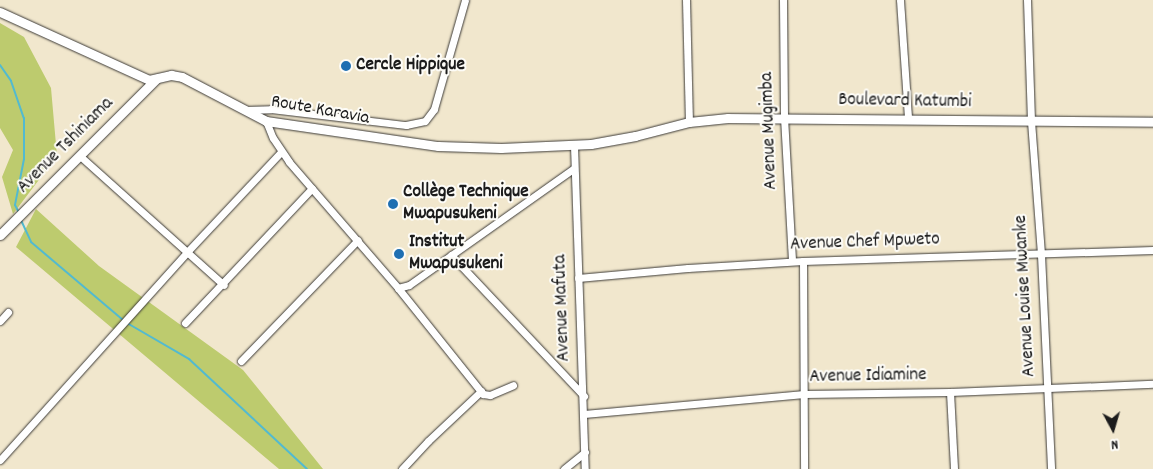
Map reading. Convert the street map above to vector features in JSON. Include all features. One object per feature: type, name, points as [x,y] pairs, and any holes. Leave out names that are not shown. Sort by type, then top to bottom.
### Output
[{"type":"street","points":[[246,110],[270,109],[406,125],[425,121],[434,109],[465,0]]},
{"type":"street","points":[[686,0],[690,122]]},
{"type":"street","name":"Avenue Mugimba","points":[[783,0],[784,117],[792,261]]},
{"type":"street","points":[[900,0],[908,118]]},
{"type":"street","name":"Avenue Louise Mwanke","points":[[1027,0],[1031,120],[1041,255],[1051,469]]},
{"type":"street","name":"Route Karavia","points":[[0,12],[149,80],[167,75],[177,75],[266,121],[438,146],[501,148],[608,142],[657,129]]},
{"type":"street","points":[[140,76],[144,91]]},
{"type":"street","name":"Avenue Tshiniama","points":[[0,235],[156,79]]},
{"type":"street","name":"Boulevard Katumbi","points":[[657,129],[690,122],[784,117],[1153,122]]},
{"type":"street","points":[[266,121],[281,152],[358,240],[485,395],[490,395],[513,385]]},
{"type":"street","name":"Avenue Mafuta","points":[[574,145],[585,469]]},
{"type":"street","points":[[0,460],[187,252],[281,152]]},
{"type":"street","points":[[80,156],[224,285]]},
{"type":"street","points":[[398,288],[410,285],[574,168]]},
{"type":"street","points":[[185,323],[224,285],[312,188]]},
{"type":"street","points":[[241,361],[358,240]]},
{"type":"street","name":"Avenue Chef Mpweto","points":[[578,278],[792,261],[1041,255],[1153,250]]},
{"type":"street","points":[[451,255],[584,396]]},
{"type":"street","points":[[803,261],[804,469]]},
{"type":"street","points":[[0,321],[8,312]]},
{"type":"street","name":"Avenue Idiamine","points":[[584,414],[804,394],[950,392],[1153,384]]},
{"type":"street","points":[[402,469],[428,441],[482,391]]},
{"type":"street","points":[[950,392],[954,469]]},
{"type":"street","points":[[564,469],[585,452]]},
{"type":"green space","points":[[0,23],[24,37],[51,88],[57,156],[13,214],[2,177],[13,150],[0,128]]},
{"type":"green space","points":[[36,209],[99,266],[243,370],[323,469],[279,469],[16,247]]},
{"type":"waterway","points":[[0,65],[11,81],[24,118],[24,159],[15,205],[19,213]]},
{"type":"waterway","points":[[20,218],[31,242],[123,320]]},
{"type":"waterway","points":[[127,323],[189,359],[307,469]]},
{"type":"place","name":"Cercle Hippique","points":[[346,66]]},
{"type":"place","name":"Collège Technique Mwapusukeni","points":[[393,204]]},
{"type":"place","name":"Institut Mwapusukeni","points":[[399,254]]}]
